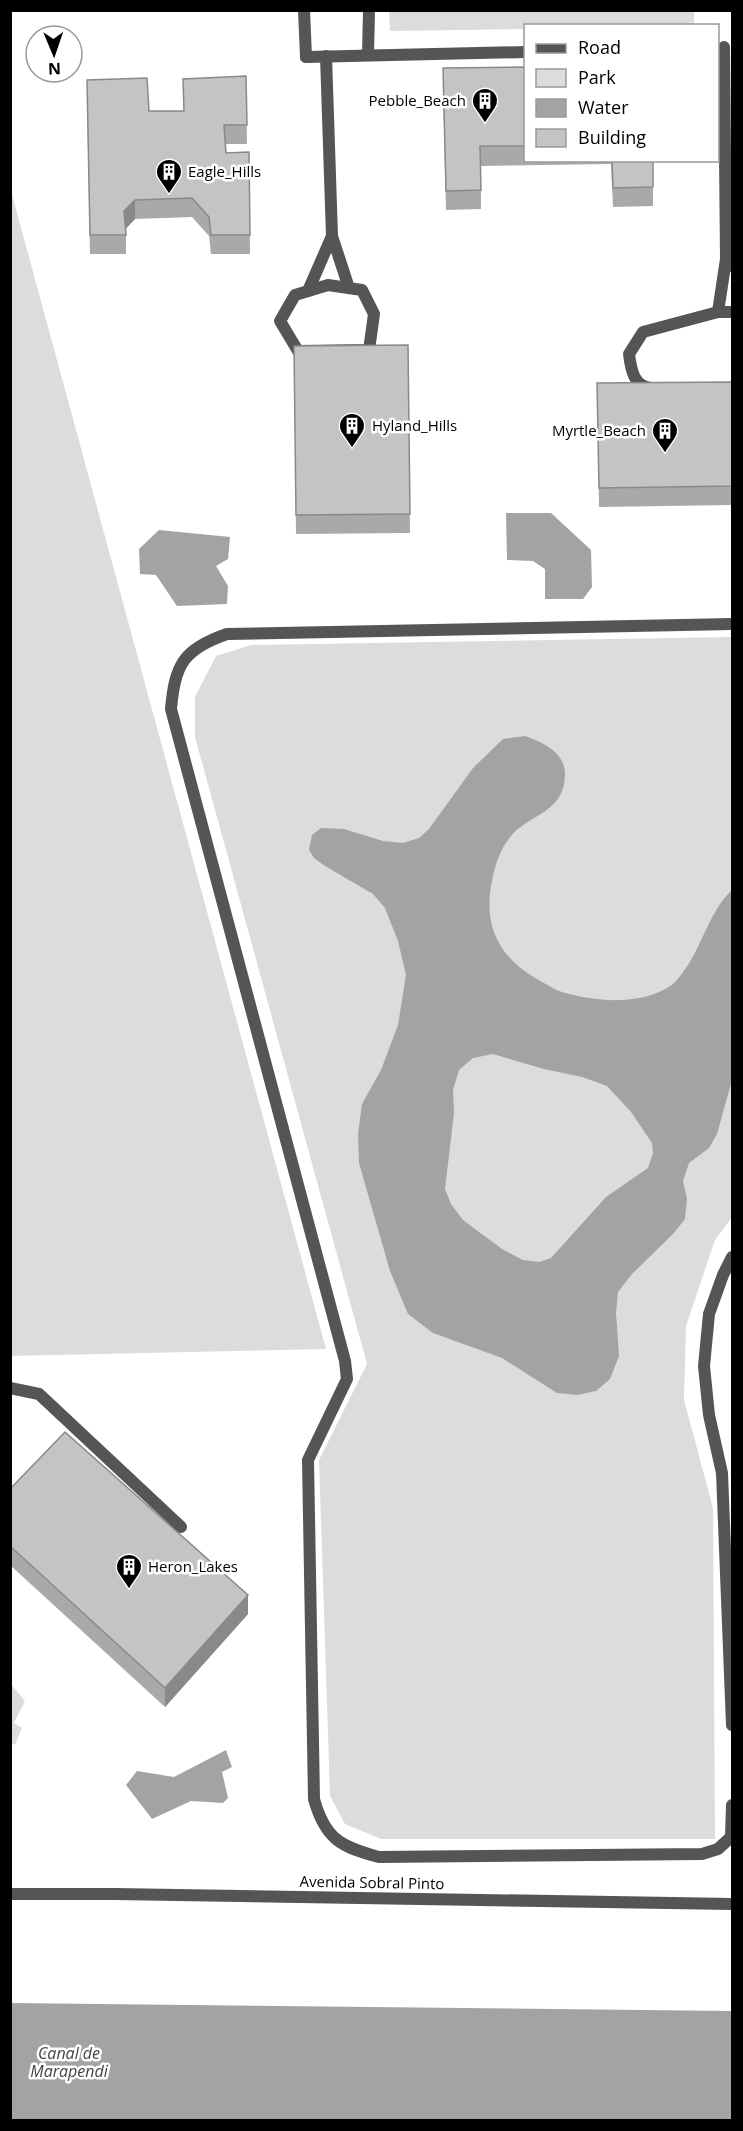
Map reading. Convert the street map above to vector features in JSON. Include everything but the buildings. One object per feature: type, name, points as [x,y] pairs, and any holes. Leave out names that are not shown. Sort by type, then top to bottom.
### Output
[{"type":"street","points":[[304,10],[306,57],[524,52]]},
{"type":"street","points":[[368,55],[369,10]]},
{"type":"street","points":[[718,312],[729,263],[725,47]]},
{"type":"street","points":[[326,56],[332,236],[349,288]]},
{"type":"street","points":[[308,291],[332,236]]},
{"type":"street","points":[[327,285],[362,290],[374,314],[369,350],[298,351],[280,321],[295,295],[308,291],[327,285]]},
{"type":"street","points":[[668,388],[647,388],[637,382],[631,371],[629,354],[644,332],[718,312],[732,312]]},
{"type":"street","points":[[732,624],[227,634],[199,646],[187,656],[178,669],[173,687],[171,709],[345,1361],[347,1379],[308,1460],[314,1799],[319,1817],[338,1843],[354,1851],[379,1857],[702,1854],[718,1848],[731,1838],[732,1805]]},
{"type":"street","points":[[732,1257],[709,1314],[704,1366],[709,1415],[723,1473],[732,1725]]},
{"type":"street","points":[[10,1388],[39,1394],[181,1527]]},
{"type":"street","name":"Avenida Sobral Pinto","points":[[10,1894],[732,1904]]},
{"type":"green space","points":[[389,11],[694,11],[694,24],[524,24],[524,29],[390,31]]},
{"type":"green space","points":[[11,191],[326,1349],[11,1356]]},
{"type":"green space","points":[[732,637],[732,1217],[715,1240],[686,1326],[684,1400],[713,1508],[715,1839],[381,1839],[345,1824],[330,1796],[319,1460],[367,1364],[195,737],[195,697],[216,656],[251,645]]},
{"type":"green space","points":[[10,1683],[25,1701],[14,1723],[22,1728],[15,1745],[11,1743]]},
{"type":"water","points":[[506,513],[551,513],[591,550],[592,587],[583,599],[545,599],[545,569],[533,561],[507,560]]},
{"type":"water","points":[[159,530],[230,537],[228,559],[216,566],[228,586],[227,604],[177,606],[156,575],[140,574],[139,549]]},
{"type":"water","points":[[525,736],[538,741],[557,754],[564,766],[565,774],[563,787],[553,805],[518,829],[507,841],[499,857],[492,881],[490,914],[498,941],[515,964],[528,973],[559,991],[589,998],[633,999],[660,992],[672,985],[682,973],[696,951],[714,914],[732,890],[732,1080],[717,1134],[709,1148],[689,1163],[683,1181],[687,1199],[685,1219],[632,1274],[618,1292],[616,1313],[619,1356],[610,1379],[596,1391],[577,1395],[557,1393],[502,1358],[433,1333],[408,1314],[390,1271],[359,1163],[358,1134],[362,1104],[381,1070],[398,1025],[406,975],[398,941],[385,908],[373,894],[325,866],[314,858],[309,850],[312,835],[321,828],[344,829],[383,841],[403,843],[419,838],[429,829],[473,768],[503,739]],"holes":[[[493,1054],[582,1077],[607,1086],[631,1112],[652,1143],[653,1153],[648,1168],[606,1197],[551,1258],[539,1262],[523,1260],[502,1249],[463,1220],[451,1204],[445,1189],[454,1113],[453,1090],[459,1070],[473,1058]]]},
{"type":"water","points":[[226,1750],[232,1767],[222,1772],[228,1798],[223,1803],[191,1801],[152,1819],[126,1785],[137,1771],[174,1777]]},
{"type":"water","name":"Canal de Marapendi","points":[[10,2003],[732,2011],[732,2120],[11,2120]]},
{"type":"place","name":"Pebble_Beach","points":[[485,124]]},
{"type":"place","name":"Eagle_Hills","points":[[169,195]]},
{"type":"place","name":"Hyland_Hills","points":[[352,449]]},
{"type":"place","name":"Myrtle_Beach","points":[[665,454]]},
{"type":"place","name":"Heron_Lakes","points":[[129,1590]]}]
